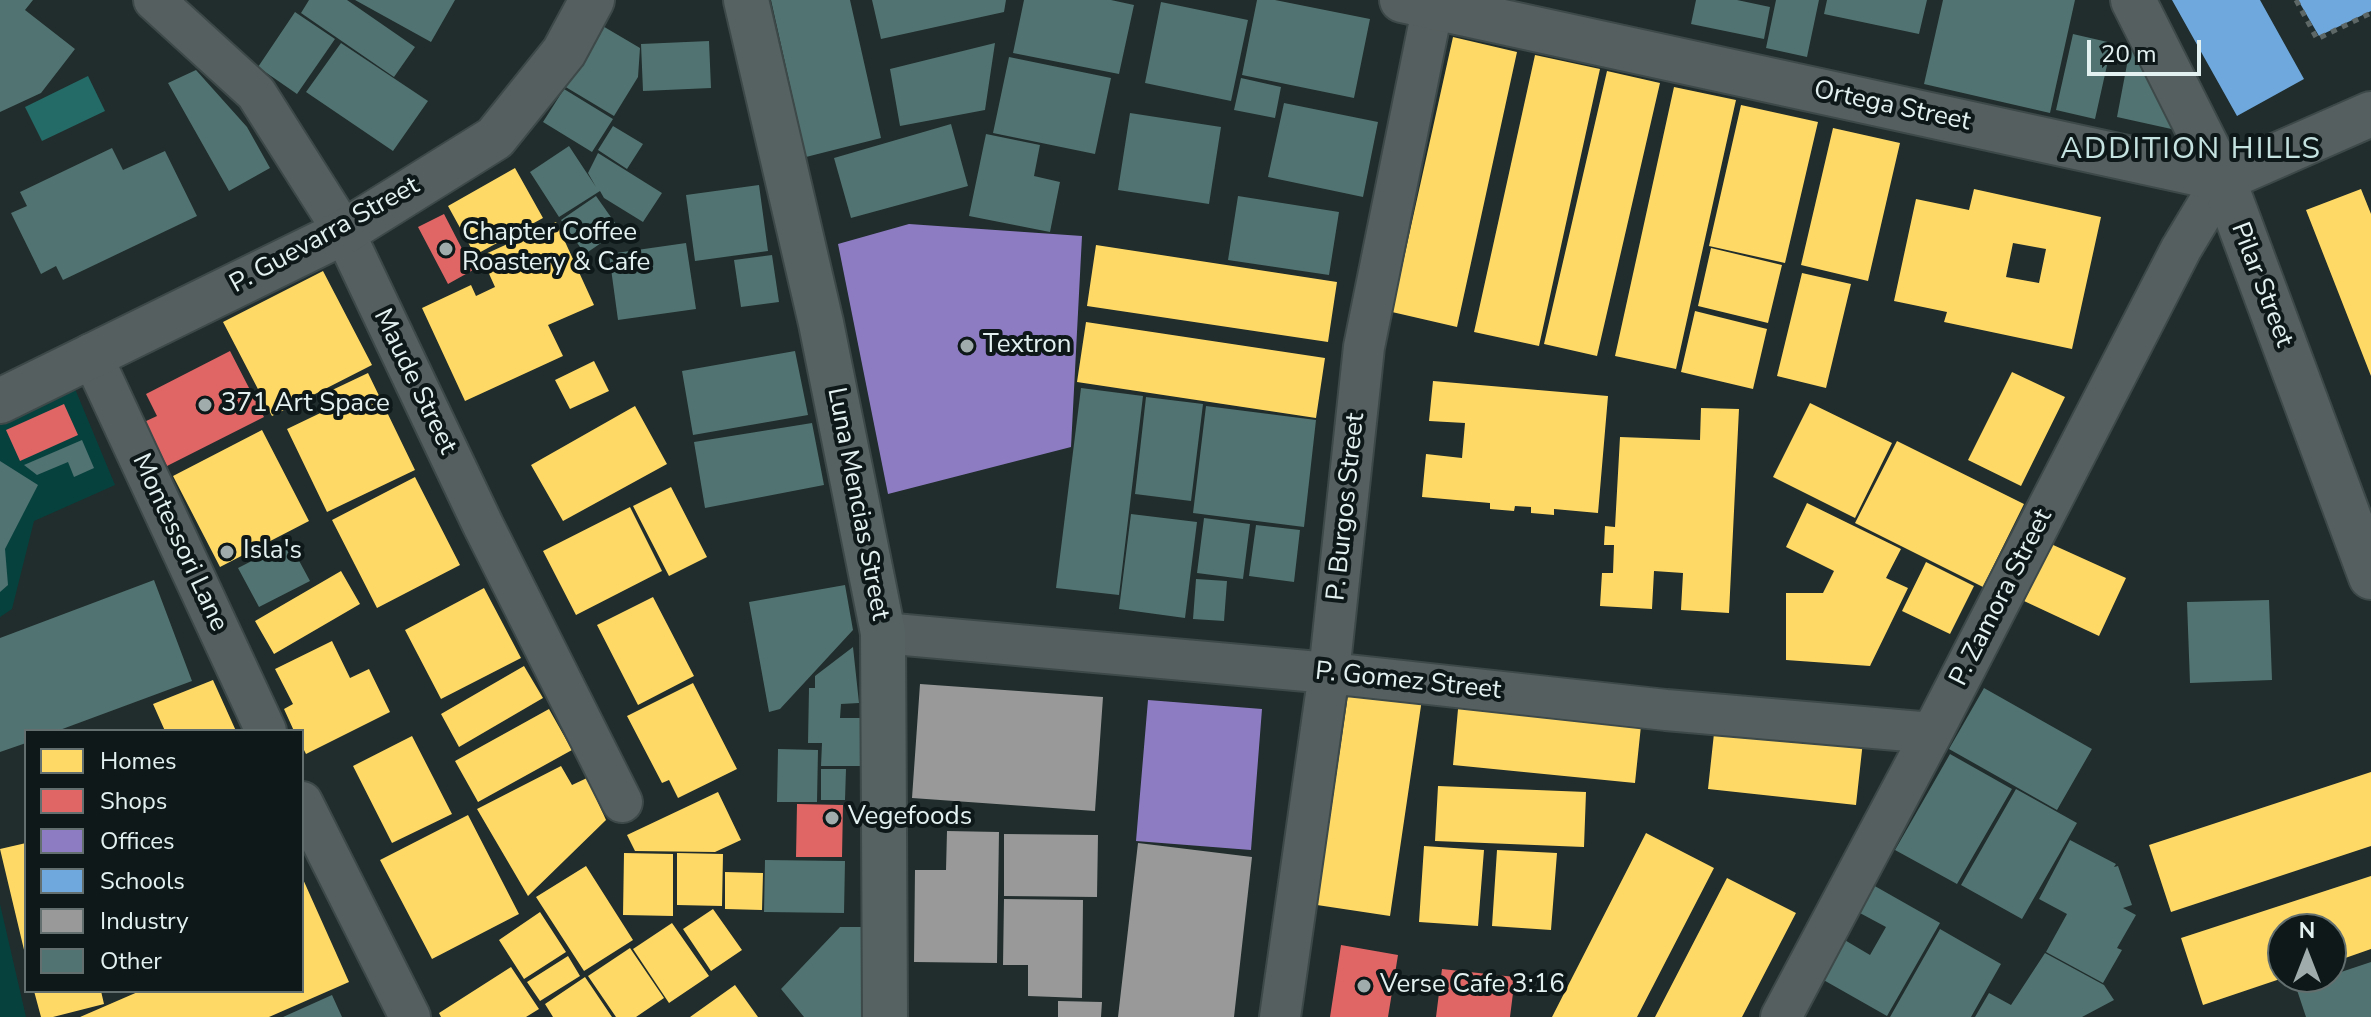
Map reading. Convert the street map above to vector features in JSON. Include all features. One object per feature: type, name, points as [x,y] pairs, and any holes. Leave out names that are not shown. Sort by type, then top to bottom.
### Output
[{"type":"main road","name":"Luna Mencias Street","points":[[746,0],[821,323],[883,633],[885,1017]]},
{"type":"street","name":"Maude Street","points":[[154,0],[256,93],[344,232],[476,510],[622,802]]},
{"type":"street","name":"P. Guevarra Street","points":[[0,401],[344,232],[495,138],[564,52],[592,0]]},
{"type":"street","name":"Pilar Street","points":[[2133,0],[2223,179],[2371,577]]},
{"type":"street","name":"Ortega Street","points":[[1423,2],[2223,179]]},
{"type":"street","name":"P. Burgos Street","points":[[1280,1017],[1329,673],[1364,347],[1423,2]]},
{"type":"street","points":[[2223,179],[2371,114]]},
{"type":"street","name":"P. Zamora Street","points":[[1781,1017],[1932,733],[2181,249],[2223,179]]},
{"type":"street","name":"Montessori Lane","points":[[91,354],[265,729]]},
{"type":"street","name":"P. Gomez Street","points":[[883,633],[1329,673],[1666,713],[1932,733]]},
{"type":"street","points":[[304,806],[410,1017]]},
{"type":"path","points":[[2296,0],[2317,39],[2371,13]]},
{"type":"shaded area","points":[[88,76],[105,111],[42,141],[25,107]]},
{"type":"shaded area","points":[[73,384],[115,485],[34,521],[12,609],[0,617],[0,420]]},
{"type":"shaded area","points":[[0,904],[26,1017],[0,1017]]},
{"type":"building: Homes","points":[[1453,37],[1517,52],[1457,327],[1392,312]]},
{"type":"building: Homes","points":[[1535,55],[1600,69],[1539,346],[1474,332]]},
{"type":"building: Homes","points":[[1607,71],[1660,83],[1597,356],[1544,344]]},
{"type":"building: Homes","points":[[1674,87],[1736,100],[1676,369],[1615,356]]},
{"type":"building: Homes","points":[[1741,105],[1818,122],[1785,263],[1709,246]]},
{"type":"building: Homes","points":[[1833,128],[1900,143],[1868,281],[1801,265]]},
{"type":"building: Homes","points":[[515,168],[543,218],[475,255],[448,206]]},
{"type":"building: Homes","points":[[1974,189],[2101,217],[2072,349],[1944,322],[1947,312],[1894,301],[1916,199],[1969,210]],"holes":[[[2013,243],[2046,249],[2039,283],[2006,277]]]},
{"type":"building: Homes","points":[[2361,189],[2371,214],[2371,376],[2306,210]]},
{"type":"building: Homes","points":[[556,222],[594,305],[548,325],[563,356],[465,401],[422,308],[471,285],[476,296],[495,287],[481,256]]},
{"type":"building: Homes","points":[[1096,245],[1337,282],[1328,342],[1087,306]]},
{"type":"building: Homes","points":[[1711,248],[1782,265],[1768,323],[1698,306]]},
{"type":"building: Homes","points":[[323,271],[372,365],[272,416],[223,322]]},
{"type":"building: Homes","points":[[1802,273],[1851,284],[1826,388],[1777,376]]},
{"type":"building: Homes","points":[[1695,311],[1767,329],[1753,389],[1681,372]]},
{"type":"building: Homes","points":[[1086,322],[1325,358],[1316,418],[1077,382]]},
{"type":"building: Homes","points":[[594,361],[609,391],[570,409],[555,380]]},
{"type":"building: Homes","points":[[2012,372],[2065,397],[2021,486],[1968,460]]},
{"type":"building: Homes","points":[[368,373],[415,470],[327,512],[287,429],[335,406],[328,392]]},
{"type":"building: Homes","points":[[1433,381],[1608,396],[1598,513],[1554,509],[1554,515],[1531,513],[1531,507],[1515,506],[1514,511],[1490,509],[1490,503],[1422,497],[1426,454],[1462,458],[1465,423],[1429,421]]},
{"type":"building: Homes","points":[[1810,403],[1892,443],[1855,518],[1773,477]]},
{"type":"building: Homes","points":[[635,406],[667,464],[563,521],[531,465]]},
{"type":"building: Homes","points":[[1701,408],[1739,409],[1729,613],[1681,610],[1683,573],[1654,571],[1652,609],[1600,606],[1602,573],[1613,573],[1614,545],[1604,545],[1605,526],[1615,527],[1620,437],[1700,440]]},
{"type":"building: Homes","points":[[262,430],[309,521],[220,567],[173,476]]},
{"type":"building: Homes","points":[[1897,441],[2024,504],[1983,587],[1855,523]]},
{"type":"building: Homes","points":[[415,477],[460,565],[377,608],[332,520]]},
{"type":"building: Homes","points":[[671,487],[707,557],[669,576],[633,506]]},
{"type":"building: Homes","points":[[1807,503],[1901,549],[1886,578],[1908,588],[1870,666],[1786,660],[1786,593],[1823,593],[1834,571],[1786,547]]},
{"type":"building: Homes","points":[[630,507],[662,571],[576,615],[543,551]]},
{"type":"building: Homes","points":[[2051,544],[2126,578],[2099,636],[2024,601]]},
{"type":"building: Homes","points":[[1926,562],[1974,586],[1950,634],[1902,611]]},
{"type":"building: Homes","points":[[341,571],[360,604],[274,654],[255,621]]},
{"type":"building: Homes","points":[[484,588],[521,658],[441,699],[405,630]]},
{"type":"building: Homes","points":[[653,597],[694,676],[638,705],[597,625]]},
{"type":"building: Homes","points":[[332,641],[350,678],[369,669],[390,712],[306,754],[304,729],[293,729],[284,709],[293,704],[275,669]]},
{"type":"building: Homes","points":[[524,666],[543,698],[459,747],[441,714]]},
{"type":"building: Homes","points":[[213,680],[235,729],[164,729],[153,704]]},
{"type":"building: Homes","points":[[693,683],[737,769],[678,798],[669,780],[662,783],[627,716]]},
{"type":"building: Homes","points":[[1349,688],[1422,699],[1390,916],[1317,905]]},
{"type":"building: Homes","points":[[1459,698],[1642,716],[1635,783],[1453,765]]},
{"type":"building: Homes","points":[[549,709],[572,750],[478,802],[455,761]]},
{"type":"building: Homes","points":[[1715,724],[1863,741],[1856,805],[1708,789]]},
{"type":"building: Homes","points":[[412,736],[452,814],[392,843],[353,766]]},
{"type":"building: Homes","points":[[561,766],[572,785],[587,778],[606,820],[528,896],[477,809]]},
{"type":"building: Homes","points":[[2371,772],[2371,846],[2171,912],[2149,845]]},
{"type":"building: Homes","points":[[1438,786],[1586,792],[1584,847],[1435,841]]},
{"type":"building: Homes","points":[[718,792],[741,840],[715,852],[635,851],[627,835]]},
{"type":"building: Homes","points":[[468,815],[519,914],[432,959],[380,860]]},
{"type":"building: Homes","points":[[1646,833],[1714,868],[1637,1017],[1552,1017]]},
{"type":"building: Homes","points":[[24,843],[24,950],[0,849]]},
{"type":"building: Homes","points":[[1424,846],[1484,850],[1478,926],[1419,922]]},
{"type":"building: Homes","points":[[1497,850],[1557,853],[1551,930],[1492,926]]},
{"type":"building: Homes","points":[[624,853],[673,854],[673,916],[623,915]]},
{"type":"building: Homes","points":[[677,853],[723,854],[722,906],[677,905]]},
{"type":"building: Homes","points":[[586,866],[633,940],[584,971],[536,897]]},
{"type":"building: Homes","points":[[725,872],[763,873],[762,910],[725,909]]},
{"type":"building: Homes","points":[[2371,876],[2371,949],[2347,957],[2347,913],[2267,913],[2267,983],[2203,1005],[2181,938]]},
{"type":"building: Homes","points":[[1727,878],[1796,913],[1742,1017],[1655,1017]]},
{"type":"building: Homes","points":[[304,881],[349,982],[269,1017],[80,1017],[135,993],[304,993]]},
{"type":"building: Homes","points":[[713,909],[742,950],[711,971],[683,929]]},
{"type":"building: Homes","points":[[540,912],[566,952],[524,979],[499,940]]},
{"type":"building: Homes","points":[[672,923],[709,976],[669,1003],[633,949]]},
{"type":"building: Homes","points":[[630,948],[664,998],[636,1017],[616,1017],[588,976]]},
{"type":"building: Homes","points":[[568,956],[580,976],[540,1001],[527,982]]},
{"type":"building: Homes","points":[[511,967],[539,1009],[526,1017],[441,1017],[439,1013]]},
{"type":"building: Homes","points":[[585,977],[612,1017],[553,1017],[545,1004]]},
{"type":"building: Homes","points":[[735,985],[758,1017],[690,1017]]},
{"type":"building: Homes","points":[[35,993],[101,993],[104,1004],[53,1017],[41,1017]]},
{"type":"building: Shops","name":"Chapter Coffee Roastery & Cafe","points":[[444,214],[473,270],[448,284],[418,227]]},
{"type":"building: Shops","name":"371 Art Space","points":[[230,351],[264,417],[167,466],[144,422],[157,416],[146,394]]},
{"type":"building: Shops","points":[[64,404],[78,435],[20,461],[6,430]]},
{"type":"building: Shops","points":[[797,804],[843,805],[842,857],[796,857]]},
{"type":"building: Shops","name":"Verse Cafe 3:16","points":[[1341,945],[1398,955],[1388,1017],[1330,1017]]},
{"type":"building: Shops","points":[[1442,969],[1515,977],[1510,1017],[1436,1017]]},
{"type":"building: Offices","name":"Textron","points":[[909,224],[1082,236],[1071,447],[888,494],[838,244]]},
{"type":"building: Offices","points":[[1148,700],[1262,709],[1251,850],[1136,841]]},
{"type":"building: Schools","points":[[2172,0],[2260,0],[2304,79],[2237,116]]},
{"type":"building: Schools","points":[[2298,0],[2371,0],[2371,11],[2319,36]]},
{"type":"building: Industry","points":[[920,684],[1103,697],[1095,811],[912,798]]},
{"type":"building: Industry","points":[[947,831],[999,832],[997,963],[914,962],[915,870],[946,870]]},
{"type":"building: Industry","points":[[1004,834],[1098,835],[1097,897],[1004,896]]},
{"type":"building: Industry","points":[[1138,843],[1252,857],[1234,1017],[1118,1017]]},
{"type":"building: Industry","points":[[1004,899],[1083,900],[1082,998],[1028,996],[1028,965],[1003,965]]},
{"type":"building: Industry","points":[[1058,1001],[1102,1002],[1101,1017],[1058,1017]]},
{"type":"building: Other","points":[[0,0],[33,0],[25,10],[75,49],[41,93],[0,112]]},
{"type":"building: Other","points":[[309,0],[347,0],[415,47],[394,77],[301,13]]},
{"type":"building: Other","points":[[355,0],[455,0],[431,42]]},
{"type":"building: Other","points":[[771,0],[850,0],[881,138],[806,157]]},
{"type":"building: Other","points":[[872,0],[1006,0],[1004,12],[881,39]]},
{"type":"building: Other","points":[[1024,0],[1111,0],[1134,5],[1119,74],[1013,53]]},
{"type":"building: Other","points":[[1257,0],[1275,0],[1370,19],[1354,98],[1242,75]]},
{"type":"building: Other","points":[[1696,0],[1737,0],[1770,7],[1764,39],[1691,24]]},
{"type":"building: Other","points":[[1776,0],[1819,0],[1807,57],[1766,48]]},
{"type":"building: Other","points":[[1827,0],[1927,0],[1919,34],[1824,14]]},
{"type":"building: Other","points":[[1943,0],[2075,0],[2050,113],[1924,84]]},
{"type":"building: Other","points":[[1161,2],[1248,20],[1231,101],[1145,83]]},
{"type":"building: Other","points":[[295,12],[335,39],[297,94],[258,67]]},
{"type":"building: Other","points":[[601,25],[640,48],[638,77],[614,116],[564,86]]},
{"type":"building: Other","points":[[2073,34],[2112,43],[2095,119],[2056,110]]},
{"type":"building: Other","points":[[2132,38],[2185,132],[2117,117]]},
{"type":"building: Other","points":[[709,41],[711,88],[643,91],[641,44]]},
{"type":"building: Other","points":[[341,43],[428,101],[393,151],[306,92]]},
{"type":"building: Other","points":[[995,43],[985,110],[900,126],[890,69]]},
{"type":"building: Other","points":[[1009,57],[1111,78],[1095,154],[993,133]]},
{"type":"building: Other","points":[[196,70],[247,127],[270,168],[229,191],[168,83]]},
{"type":"building: Other","points":[[1241,78],[1281,87],[1275,118],[1234,110]]},
{"type":"building: Other","points":[[564,89],[613,119],[592,152],[543,122]]},
{"type":"building: Other","points":[[1284,103],[1378,122],[1363,197],[1268,177]]},
{"type":"building: Other","points":[[1130,113],[1221,127],[1209,204],[1118,190]]},
{"type":"building: Other","points":[[951,124],[968,186],[851,218],[834,158]]},
{"type":"building: Other","points":[[613,126],[643,144],[627,169],[598,150]]},
{"type":"building: Other","points":[[986,134],[1040,145],[1034,176],[1060,182],[1050,232],[969,216]]},
{"type":"building: Other","points":[[569,146],[596,187],[588,173],[598,153],[662,193],[643,222],[604,198],[600,191],[559,217],[530,172]]},
{"type":"building: Other","points":[[112,148],[123,170],[165,151],[197,216],[63,280],[56,266],[41,274],[11,213],[27,206],[20,192]]},
{"type":"building: Other","points":[[759,185],[768,251],[695,261],[686,195]]},
{"type":"building: Other","points":[[596,196],[620,230],[585,254],[561,220]]},
{"type":"building: Other","points":[[1238,196],[1339,212],[1329,275],[1228,260]]},
{"type":"building: Other","points":[[686,243],[696,309],[618,320],[609,254]]},
{"type":"building: Other","points":[[772,255],[779,302],[741,307],[734,260]]},
{"type":"building: Other","points":[[795,351],[808,415],[693,435],[682,371]]},
{"type":"building: Other","points":[[1081,388],[1143,396],[1119,595],[1056,588]]},
{"type":"building: Other","points":[[1146,397],[1203,404],[1191,501],[1135,494]]},
{"type":"building: Other","points":[[1206,406],[1316,420],[1304,527],[1193,513]]},
{"type":"building: Other","points":[[812,423],[824,485],[705,508],[694,442]]},
{"type":"building: Other","points":[[82,440],[94,468],[74,477],[68,462],[37,475],[24,465]]},
{"type":"building: Other","points":[[0,461],[38,485],[5,549],[8,585],[0,592]]},
{"type":"building: Other","points":[[1131,514],[1197,522],[1185,618],[1119,609]]},
{"type":"building: Other","points":[[1204,518],[1250,524],[1243,579],[1197,573]]},
{"type":"building: Other","points":[[1256,525],[1300,530],[1294,582],[1249,576]]},
{"type":"building: Other","points":[[289,542],[310,581],[259,607],[238,568]]},
{"type":"building: Other","points":[[1196,579],[1227,581],[1224,621],[1193,619]]},
{"type":"building: Other","points":[[154,580],[192,681],[62,729],[24,729],[24,744],[0,752],[0,638]]},
{"type":"building: Other","points":[[845,585],[853,630],[780,709],[769,712],[749,602]]},
{"type":"building: Other","points":[[2269,600],[2272,680],[2190,683],[2187,602]]},
{"type":"building: Other","points":[[853,647],[859,703],[841,704],[840,718],[861,718],[860,766],[821,766],[822,743],[808,743],[809,688],[815,688],[815,676]]},
{"type":"building: Other","points":[[1984,688],[2092,749],[2057,810],[1949,749]]},
{"type":"building: Other","points":[[778,749],[818,750],[817,802],[777,802]]},
{"type":"building: Other","points":[[1950,754],[2012,789],[1957,884],[1895,850]]},
{"type":"building: Other","points":[[821,769],[846,769],[845,800],[821,800]]},
{"type":"building: Other","points":[[2016,789],[2077,823],[2022,919],[1961,885]]},
{"type":"building: Other","points":[[2070,840],[2116,864],[2114,867],[2118,866],[2132,905],[2123,908],[2136,915],[2117,948],[2122,950],[2103,983],[2046,952],[2067,914],[2039,899]]},
{"type":"building: Other","points":[[765,860],[845,861],[844,913],[764,912]]},
{"type":"building: Other","points":[[1873,885],[1940,923],[1887,1016],[1820,978],[1843,939],[1870,955],[1886,927],[1858,912]]},
{"type":"building: Other","points":[[840,927],[863,927],[862,1017],[804,1017],[781,989]]},
{"type":"building: Other","points":[[1940,929],[2001,964],[1971,1017],[1890,1017]]},
{"type":"building: Other","points":[[2045,953],[2104,985],[2114,1000],[2082,1017],[1975,1017],[1989,993],[2011,1005]]},
{"type":"building: Other","points":[[2371,962],[2371,1017],[2306,1017],[2298,993],[2347,993],[2347,970]]},
{"type":"building: Other","points":[[332,995],[342,1017],[283,1017]]},
{"type":"place","name":"Chapter Coffee Roastery & Cafe","points":[[446,249]]},
{"type":"place","name":"Textron","points":[[967,346]]},
{"type":"place","name":"371 Art Space","points":[[205,405]]},
{"type":"place","name":"Isla's","points":[[227,552]]},
{"type":"place","name":"Vegefoods","points":[[832,818]]},
{"type":"place","name":"Verse Cafe 3:16","points":[[1364,986]]},
{"type":"district","name":"ADDITION HILLS","points":[[2191,151]]}]
